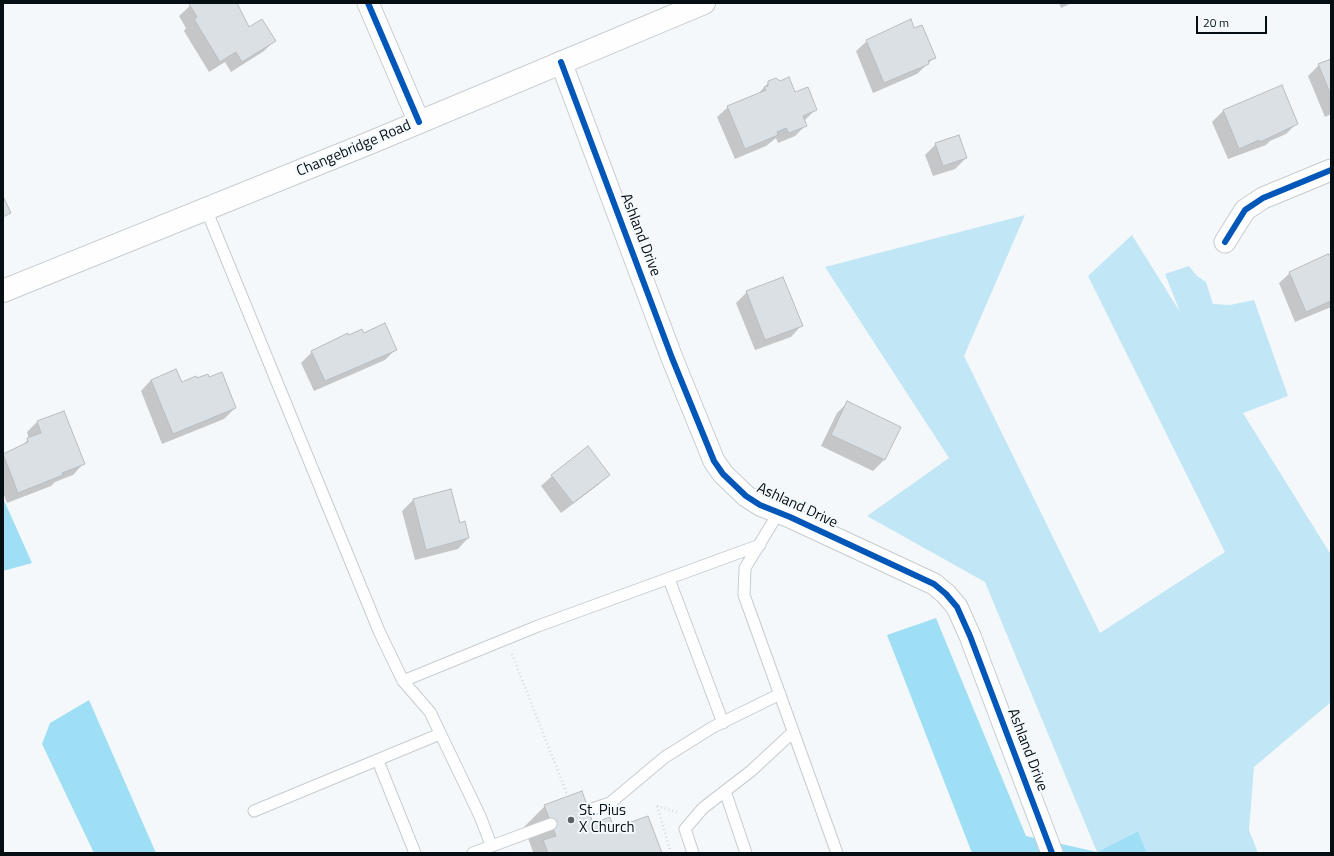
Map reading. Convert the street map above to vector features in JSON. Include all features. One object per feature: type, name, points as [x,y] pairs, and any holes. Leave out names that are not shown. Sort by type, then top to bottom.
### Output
[{"type":"main road","name":"Changebridge Road","points":[[3,291],[419,122],[704,3]]},
{"type":"street","points":[[368,3],[419,122]]},
{"type":"street","name":"Ashland Drive","points":[[561,62],[672,358],[714,461],[722,474],[746,496],[934,584],[946,594],[957,607],[970,636],[1052,853]]},
{"type":"street","points":[[1225,242],[1245,210],[1263,198],[1331,170]]},
{"type":"lane","points":[[206,209],[379,631],[403,681],[430,712],[480,816],[491,846]]},
{"type":"lane","points":[[779,512],[745,568],[744,595],[780,694],[833,852]]},
{"type":"lane","points":[[403,681],[538,626],[760,545]]},
{"type":"lane","points":[[669,579],[723,722]]},
{"type":"lane","points":[[589,810],[610,803],[665,757],[723,722],[780,694]]},
{"type":"lane","points":[[693,853],[685,829],[703,808],[751,770],[793,732]]},
{"type":"lane","points":[[254,811],[440,734]]},
{"type":"lane","points":[[378,760],[415,853]]},
{"type":"lane","points":[[725,791],[746,853]]},
{"type":"lane","points":[[473,853],[551,824]]},
{"type":"path","points":[[506,639],[566,794]]},
{"type":"path","points":[[657,806],[671,853]]},
{"type":"shaded area","points":[[1025,215],[964,356],[1100,633],[1225,552],[1088,276],[1132,235],[1180,312],[1165,274],[1189,266],[1197,276],[1206,282],[1213,304],[1230,305],[1254,300],[1288,396],[1243,413],[1331,555],[1331,702],[1254,767],[1249,830],[1258,853],[1147,853],[1138,831],[1097,852],[985,582],[867,516],[949,458],[825,267]]},
{"type":"shaded area","points":[[3,498],[32,563],[3,571]]},
{"type":"shaded area","points":[[936,618],[1026,836],[1097,852],[1138,831],[1147,853],[972,853],[887,635]]},
{"type":"shaded area","points":[[89,700],[156,853],[94,853],[42,744],[50,723]]},
{"type":"building","points":[[237,3],[249,27],[262,19],[276,41],[242,62],[236,52],[220,62],[194,19],[197,17],[189,4]]},
{"type":"building","points":[[911,19],[914,28],[922,25],[936,58],[928,61],[929,64],[884,83],[866,40]]},
{"type":"building","points":[[1331,59],[1331,95],[1318,64]]},
{"type":"building","points":[[789,77],[795,92],[808,87],[817,110],[803,116],[807,126],[789,133],[786,128],[777,132],[778,135],[745,149],[727,106],[766,90],[764,87],[768,86],[768,81],[776,78],[780,81]]},
{"type":"building","points":[[1282,85],[1298,124],[1260,142],[1259,140],[1239,149],[1223,110]]},
{"type":"building","points":[[959,135],[967,158],[943,166],[935,143]]},
{"type":"building","points":[[3,196],[11,213],[3,217]]},
{"type":"building","points":[[1331,254],[1331,301],[1306,312],[1289,272]]},
{"type":"building","points":[[783,277],[803,326],[765,340],[746,291]]},
{"type":"building","points":[[385,323],[397,350],[325,381],[311,351],[348,333],[349,335],[362,329],[364,333]]},
{"type":"building","points":[[176,369],[182,382],[196,376],[197,378],[208,374],[209,377],[222,372],[236,408],[173,434],[151,380]]},
{"type":"building","points":[[847,401],[901,427],[885,460],[831,435]]},
{"type":"building","points":[[64,411],[85,464],[62,473],[63,475],[18,493],[3,454],[28,442],[27,438],[41,433],[37,421]]},
{"type":"building","points":[[588,446],[610,475],[573,503],[551,475]]},
{"type":"building","points":[[451,489],[460,523],[465,521],[469,538],[426,550],[413,499]]},
{"type":"building","name":"St. Pius X Church","points":[[582,791],[593,823],[610,817],[614,828],[648,816],[662,853],[548,853],[543,840],[556,836],[544,805]]},
{"type":"cycle path","points":[[368,3],[419,122]]},
{"type":"cycle path","points":[[561,62],[672,358],[714,461],[723,474],[746,496],[760,505],[790,517],[934,584],[946,594],[957,607],[970,636],[1052,853]]},
{"type":"cycle path","points":[[1225,242],[1245,210],[1263,198],[1331,170]]},
{"type":"place","name":"St. Pius X Church","points":[[571,820]]}]
